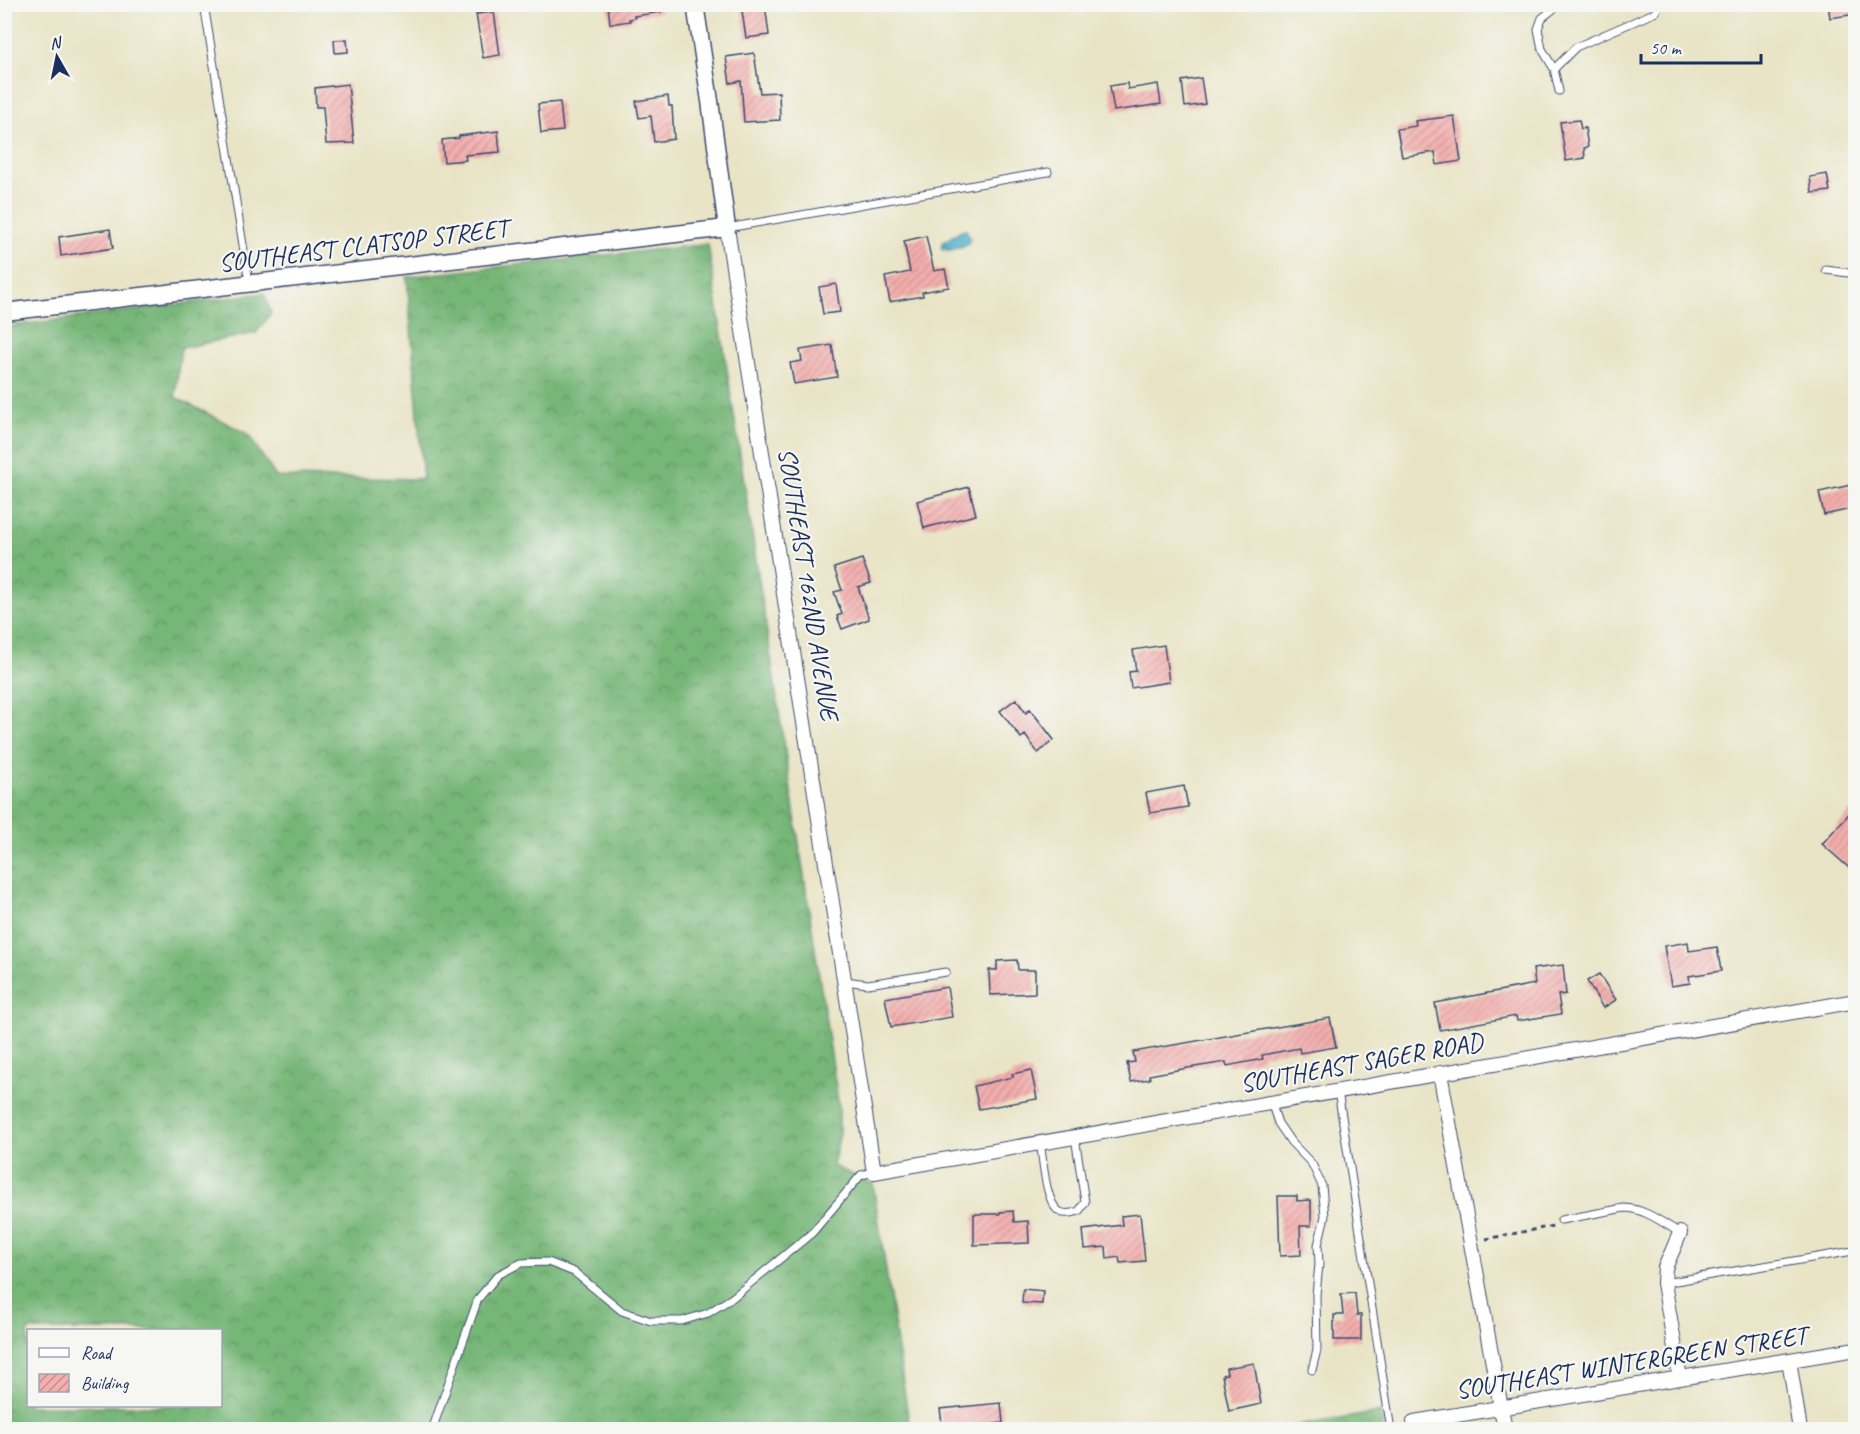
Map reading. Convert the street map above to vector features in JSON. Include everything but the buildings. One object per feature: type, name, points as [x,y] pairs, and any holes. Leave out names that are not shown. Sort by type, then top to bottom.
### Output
[{"type":"street","name":"SOUTHEAST 162ND AVENUE","points":[[695,4],[727,228],[874,1172]]},
{"type":"street","name":"SOUTHEAST CLATSOP STREET","points":[[4,312],[727,228]]},
{"type":"street","name":"SOUTHEAST SAGER ROAD","points":[[874,1172],[1856,1001]]},
{"type":"street","points":[[1440,1073],[1505,1430]]},
{"type":"street","points":[[1680,1233],[1665,1268],[1664,1283],[1680,1378]]},
{"type":"street","name":"SOUTHEAST WINTERGREEN STREET","points":[[1414,1422],[1856,1349]]},
{"type":"street","points":[[1790,1360],[1800,1430]]},
{"type":"lane","points":[[204,4],[250,284]]},
{"type":"lane","points":[[1559,91],[1554,69],[1542,49],[1538,29],[1542,18],[1560,4]]},
{"type":"lane","points":[[1554,69],[1576,47],[1656,12],[1658,4]]},
{"type":"lane","points":[[727,228],[1048,172]]},
{"type":"lane","points":[[1826,270],[1856,274]]},
{"type":"lane","points":[[844,981],[868,984],[946,972]]},
{"type":"lane","points":[[1338,1091],[1391,1430]]},
{"type":"lane","points":[[1271,1102],[1278,1123],[1291,1142],[1312,1164],[1322,1186],[1325,1216],[1318,1245],[1317,1350],[1312,1370]]},
{"type":"lane","points":[[1040,1142],[1051,1201],[1059,1212],[1068,1214],[1079,1211],[1085,1202],[1075,1137]]},
{"type":"lane","points":[[432,1430],[478,1299],[498,1275],[521,1263],[548,1262],[574,1272],[622,1311],[651,1321],[682,1321],[708,1313],[732,1298],[812,1233],[861,1175],[874,1172]]},
{"type":"lane","points":[[1562,1220],[1633,1208],[1680,1233]]},
{"type":"lane","points":[[1664,1283],[1853,1251]]},
{"type":"path","points":[[1471,1242],[1553,1226],[1562,1220]]},
{"type":"green space","points":[[708,244],[839,1107],[839,1137],[833,1166],[873,1184],[910,1429],[5,1429],[4,327],[264,293],[271,313],[256,333],[181,348],[175,397],[248,434],[276,477],[423,479],[407,277]]},
{"type":"green space","points":[[1380,1412],[1383,1429],[1278,1429]]},
{"type":"water","points":[[966,230],[970,238],[967,245],[950,250],[942,249],[942,243]]}]
